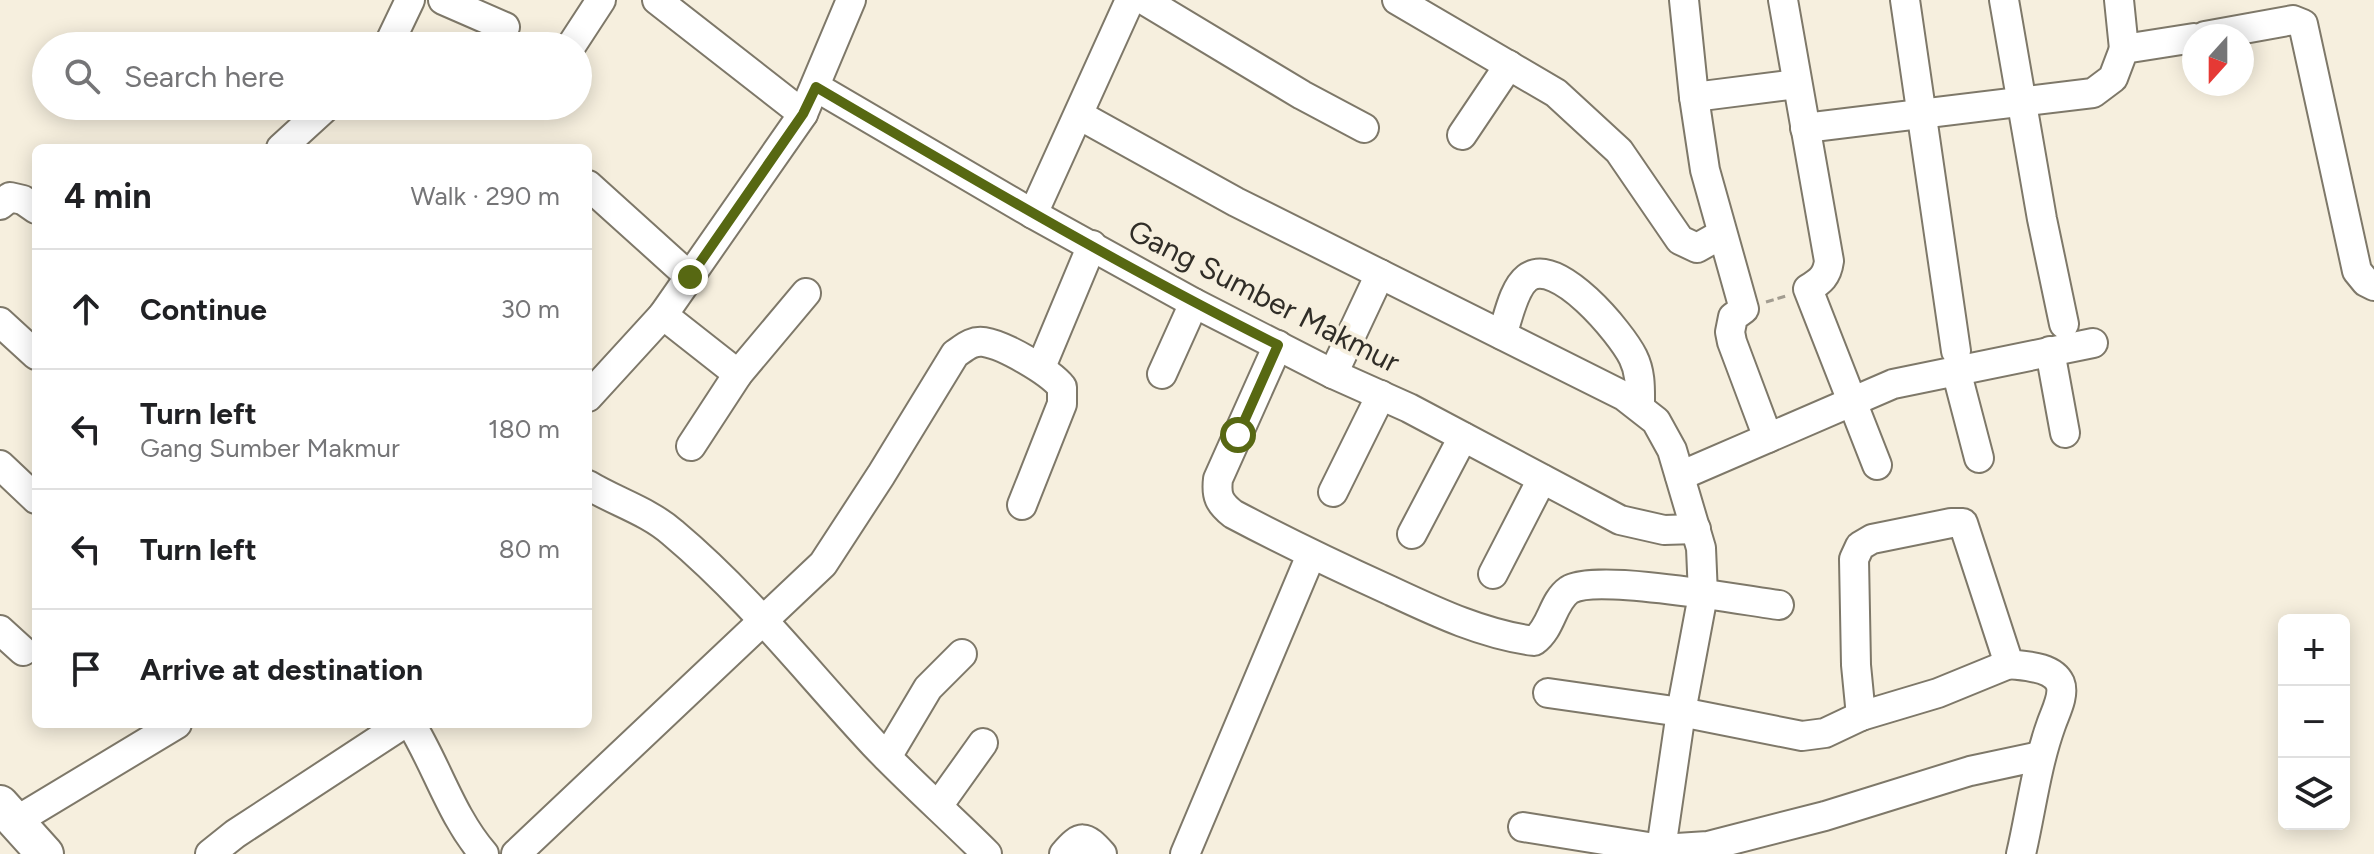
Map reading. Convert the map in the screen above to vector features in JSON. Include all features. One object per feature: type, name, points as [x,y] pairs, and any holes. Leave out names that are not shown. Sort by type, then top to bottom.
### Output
[{"type":"main road","points":[[8,812],[45,854]]},
{"type":"street","points":[[395,32],[410,0]]},
{"type":"street","points":[[443,0],[505,27]]},
{"type":"street","points":[[580,32],[601,0]]},
{"type":"street","points":[[657,0],[803,114]]},
{"type":"street","points":[[592,393],[663,315],[803,114],[851,0]]},
{"type":"street","points":[[1033,214],[1130,0]]},
{"type":"street","points":[[1144,0],[1302,95],[1364,128]]},
{"type":"street","points":[[1397,0],[1556,93],[1595,126],[1619,151],[1680,240],[1697,248],[1722,234]]},
{"type":"street","points":[[1684,0],[1705,170],[1744,309],[1733,317],[1730,332],[1768,438]]},
{"type":"street","points":[[1783,0],[1829,261],[1821,281],[1808,289],[1877,465]]},
{"type":"street","points":[[1905,0],[1956,360],[1979,458]]},
{"type":"street","points":[[2004,0],[2064,324]]},
{"type":"street","points":[[1805,128],[2093,93],[2113,78],[2124,49],[2119,0]]},
{"type":"street","points":[[2254,27],[2293,20],[2303,24],[2357,271],[2374,286]]},
{"type":"street","points":[[2124,49],[2182,40]]},
{"type":"street","points":[[1462,135],[1509,65]]},
{"type":"street","points":[[1694,97],[1797,84]]},
{"type":"street","name":"Gang Sumber Makmur","points":[[816,87],[1033,214],[1194,303],[1381,395],[1620,520],[1664,530],[1696,529]]},
{"type":"street","points":[[1079,115],[1212,190],[1640,406],[1656,421],[1672,450],[1696,529],[1701,548],[1703,595],[1681,712],[1661,849]]},
{"type":"street","points":[[285,144],[312,120]]},
{"type":"street","points":[[592,189],[690,277]]},
{"type":"street","points":[[0,205],[10,197],[16,197],[32,207]]},
{"type":"street","points":[[1041,367],[1092,245]]},
{"type":"street","points":[[1333,374],[1380,274]]},
{"type":"street","points":[[1502,335],[1523,281],[1533,275],[1546,275],[1560,281],[1583,296],[1613,326],[1626,346],[1640,375],[1640,406]]},
{"type":"street","points":[[691,446],[738,374],[806,293]]},
{"type":"street","points":[[1162,374],[1194,303]]},
{"type":"street","points":[[663,315],[738,374]]},
{"type":"street","points":[[0,322],[32,351]]},
{"type":"street","points":[[516,854],[823,564],[955,354],[971,343],[984,342],[1041,367],[1062,387],[1062,404],[1022,505]]},
{"type":"street","points":[[1680,476],[1956,360],[2050,351],[2093,343]]},
{"type":"street","points":[[1278,345],[1218,479],[1217,495],[1222,505],[1233,514],[1311,555],[1458,622],[1505,637],[1534,641],[1542,635],[1566,592],[1577,586],[1629,584],[1779,605]]},
{"type":"street","points":[[2050,351],[2065,433]]},
{"type":"street","points":[[1333,492],[1381,395]]},
{"type":"street","points":[[1412,534],[1463,437]]},
{"type":"street","points":[[0,465],[32,495]]},
{"type":"street","points":[[1493,574],[1542,479]]},
{"type":"street","points":[[592,487],[671,531],[766,620],[887,757],[987,854]]},
{"type":"street","points":[[1861,716],[1856,665],[1854,559],[1860,546],[1872,539],[1963,523],[2009,664]]},
{"type":"street","points":[[1185,854],[1311,555]]},
{"type":"street","points":[[0,630],[23,651]]},
{"type":"street","points":[[887,757],[928,688],[962,654]]},
{"type":"street","points":[[1548,693],[1681,712],[1802,736],[1825,733],[1861,716],[1938,693],[2009,664],[2042,669],[2055,676],[2061,685],[2060,700],[2040,756],[2021,854]]},
{"type":"street","points":[[8,812],[169,728]]},
{"type":"street","points":[[210,854],[235,834],[397,728]]},
{"type":"street","points":[[413,728],[470,838],[484,854]]},
{"type":"street","points":[[938,806],[983,743]]},
{"type":"street","points":[[1523,827],[1661,849],[1708,846],[1825,816],[1970,771],[2040,756]]},
{"type":"street","points":[[1064,854],[1082,838],[1088,839],[1102,854]]},
{"type":"path","points":[[1744,309],[1808,289]]},
{"type":"route","points":[[690,277],[803,114],[816,87],[1033,214],[1194,303],[1278,345],[1238,435]]}]
